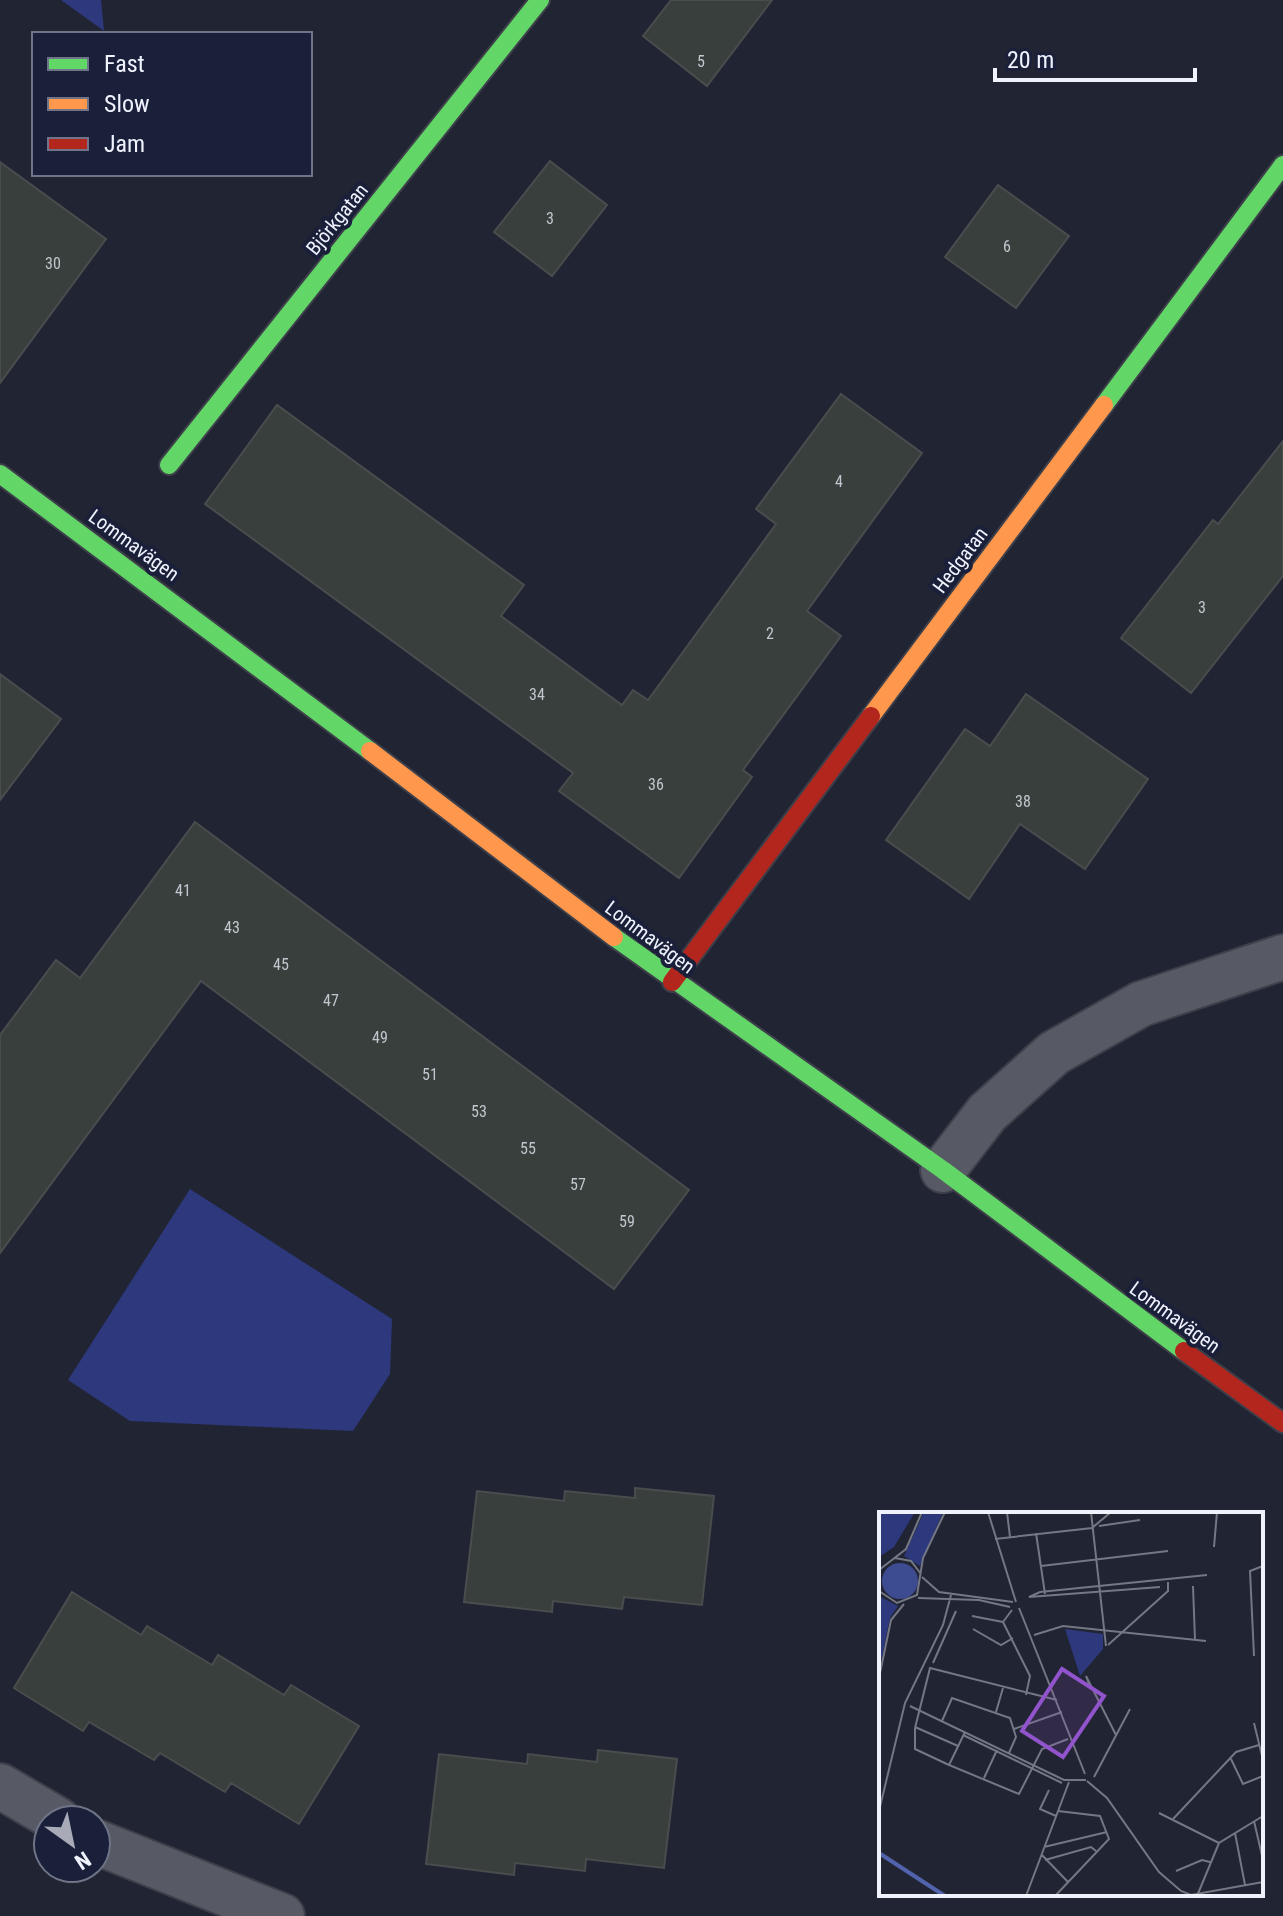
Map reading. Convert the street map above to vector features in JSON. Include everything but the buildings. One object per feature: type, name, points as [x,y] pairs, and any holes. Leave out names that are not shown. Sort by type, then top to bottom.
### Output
[{"type":"street","name":"Björkgatan","points":[[169,465],[540,0]]},
{"type":"street","name":"Hedgatan","points":[[672,982],[1283,165]]},
{"type":"street","name":"Lommavägen","points":[[0,474],[221,637],[672,982],[943,1170],[1283,1423]]},
{"type":"street","points":[[943,1170],[987,1113],[1054,1053],[1141,1004],[1283,957]]},
{"type":"street","points":[[0,1786],[32,1805]]},
{"type":"street","points":[[112,1848],[282,1916]]},
{"type":"shaded area","points":[[61,0],[101,0],[104,31]]},
{"type":"shaded area","points":[[190,1189],[392,1319],[390,1374],[353,1431],[130,1421],[68,1380]]},
{"type":"traffic: fast","points":[[169,465],[540,0]]},
{"type":"traffic: fast","points":[[1104,405],[1283,165]]},
{"type":"traffic: fast","points":[[0,474],[370,751]]},
{"type":"traffic: fast","points":[[614,937],[943,1170],[1184,1351]]},
{"type":"traffic: slow","points":[[871,716],[1104,405]]},
{"type":"traffic: slow","points":[[370,751],[614,937]]},
{"type":"traffic: jam","points":[[672,982],[871,716]]},
{"type":"traffic: jam","points":[[1184,1351],[1283,1423]]}]
